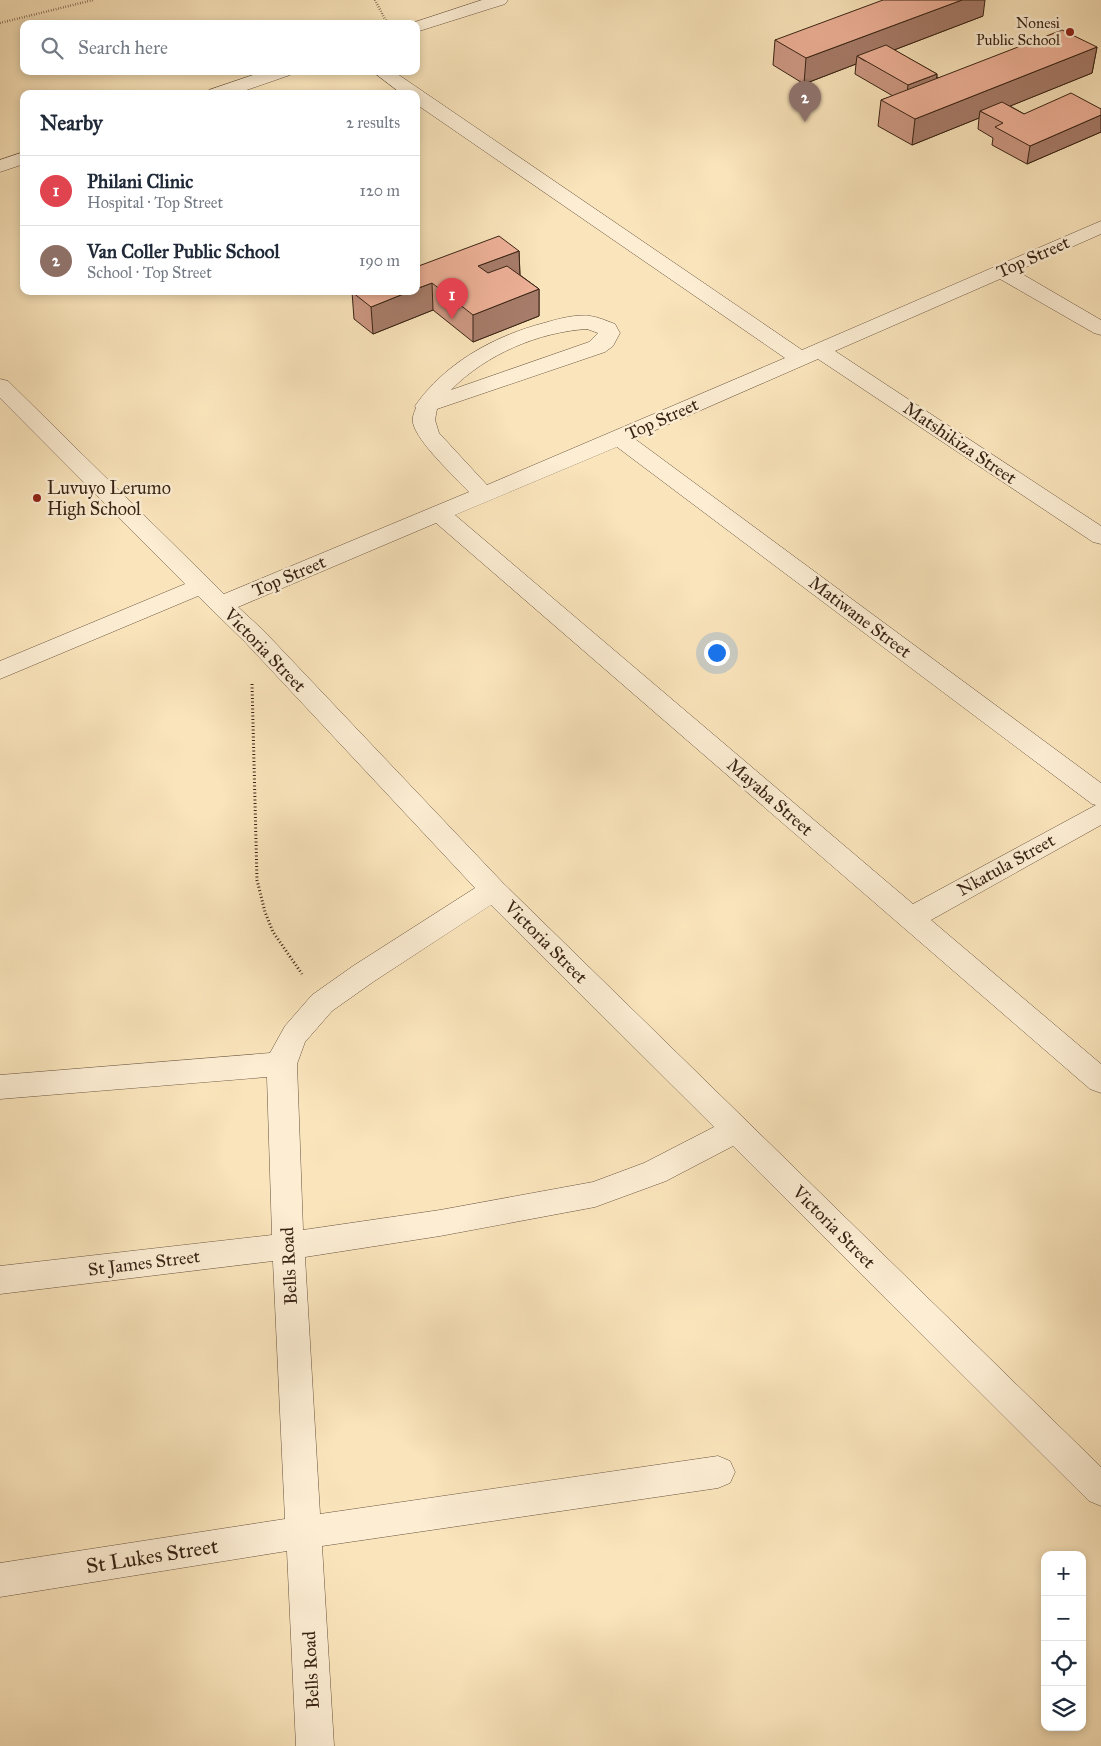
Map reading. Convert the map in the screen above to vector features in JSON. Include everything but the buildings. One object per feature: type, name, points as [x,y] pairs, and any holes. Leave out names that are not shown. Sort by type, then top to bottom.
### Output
[{"type":"street","points":[[420,27],[499,0]]},
{"type":"street","points":[[228,90],[272,75]]},
{"type":"street","name":"Matshikiza Street","points":[[387,75],[409,90]]},
{"type":"street","name":"Matshikiza Street","points":[[420,97],[810,354],[1101,537]]},
{"type":"street","points":[[0,166],[20,159]]},
{"type":"street","name":"Top Street","points":[[221,605],[619,438],[1101,227]]},
{"type":"street","points":[[1002,271],[1101,329]]},
{"type":"street","points":[[426,406],[597,347],[605,340],[609,333],[608,330],[599,324],[572,322],[542,328],[522,335],[493,351],[451,379],[426,406],[424,422],[430,436],[484,495]]},
{"type":"street","name":"Victoria Street","points":[[0,386],[200,586],[254,636],[493,890],[1101,1490]]},
{"type":"street","name":"Matiwane Street","points":[[619,438],[1101,797]]},
{"type":"street","name":"Mayaba Street","points":[[439,514],[1101,1082]]},
{"type":"street","points":[[0,671],[200,586]]},
{"type":"street","name":"Nkatula Street","points":[[911,918],[1101,813]]},
{"type":"street","name":"Bells Road","points":[[315,1746],[288,1246],[282,1064],[294,1034],[322,1003],[493,890]]},
{"type":"street","points":[[0,1087],[282,1064]]},
{"type":"street","name":"St James Street","points":[[0,1280],[288,1246],[440,1223],[595,1194],[655,1172],[736,1130]]},
{"type":"street","name":"St Lukes Street","points":[[0,1580],[304,1532],[718,1472]]},
{"type":"path","points":[[0,23],[93,0]]},
{"type":"path","points":[[376,0],[386,20]]},
{"type":"path","points":[[254,636],[252,699],[256,880],[262,904],[273,932],[322,1003]]},
{"type":"place","name":"Nonesi Public School","points":[[1070,32]]},
{"type":"place","name":"Van Coller Public School","points":[[805,122]]},
{"type":"place","name":"Philani Clinic","points":[[452,319]]},
{"type":"place","name":"Luvuyo Lerumo High School","points":[[37,498]]}]
